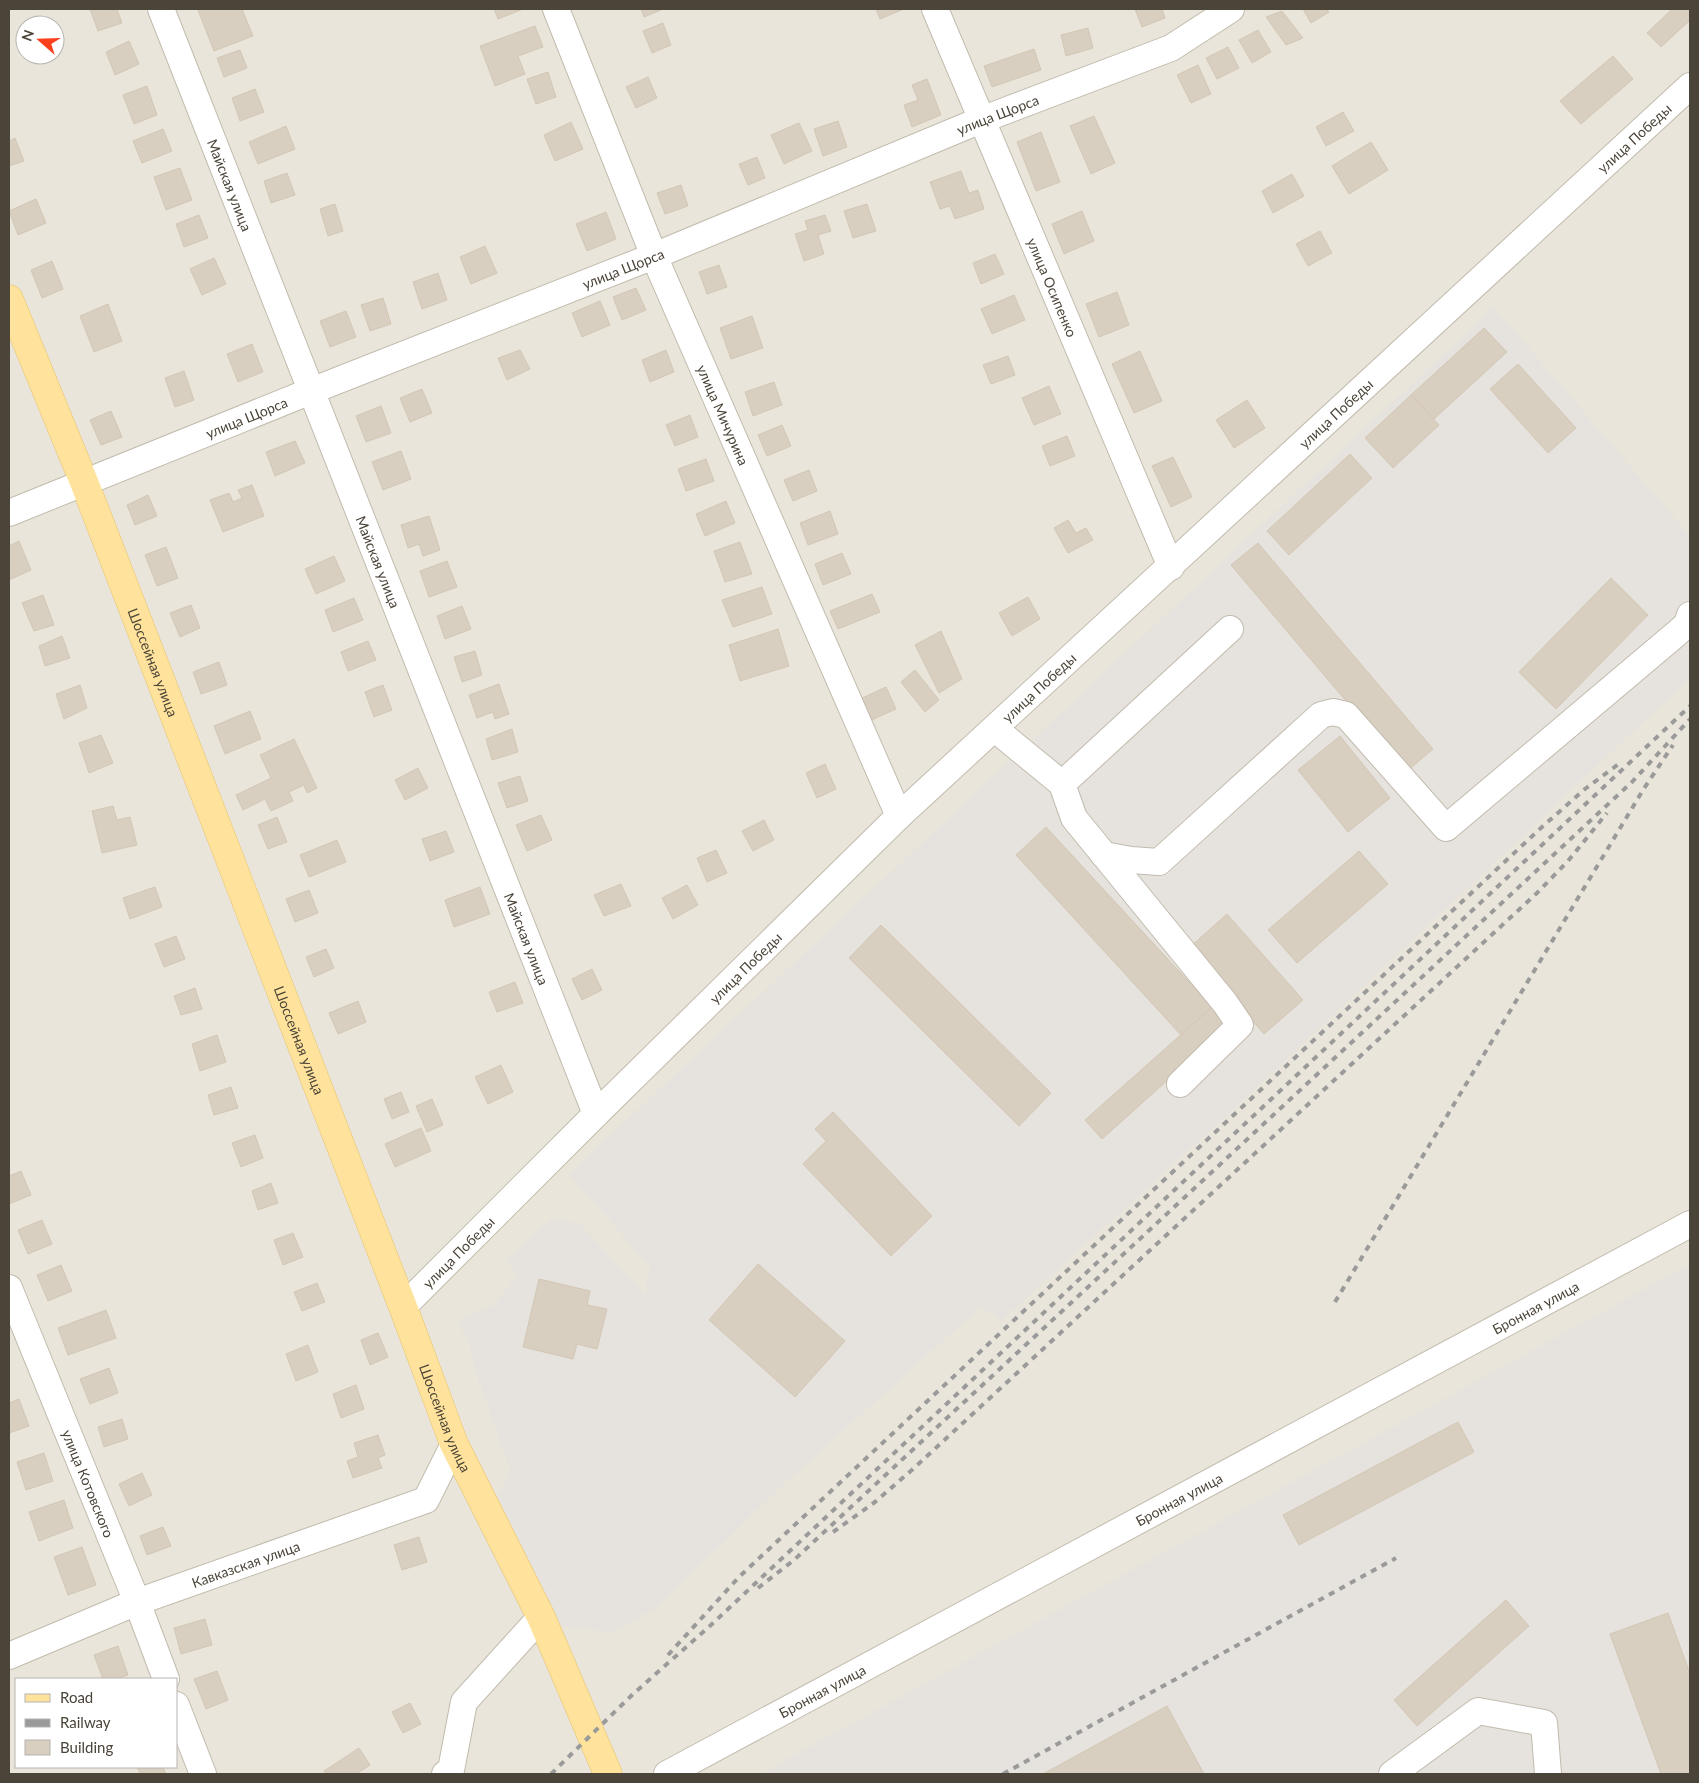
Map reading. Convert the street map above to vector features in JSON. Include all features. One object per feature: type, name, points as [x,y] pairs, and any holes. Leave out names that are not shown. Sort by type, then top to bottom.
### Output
[{"type":"main road","name":"Шоссейная улица","points":[[9,299],[84,482],[403,1307],[454,1444],[541,1617],[608,1774]]},
{"type":"street","name":"Майская улица","points":[[161,9],[596,1114]]},
{"type":"street","name":"улица Мичурина","points":[[556,9],[654,256],[900,816]]},
{"type":"street","name":"улица Осипенко","points":[[935,9],[1171,567]]},
{"type":"street","name":"улица Щорса","points":[[9,513],[654,256],[981,120],[1170,48],[1231,9]]},
{"type":"street","name":"улица Победы","points":[[403,1307],[596,1114],[900,816],[1690,86]]},
{"type":"street","points":[[1104,855],[1131,860],[1159,862],[1321,715],[1333,712],[1346,715],[1446,828],[1676,634],[1687,624],[1690,615]]},
{"type":"street","points":[[1062,784],[1230,629]]},
{"type":"street","points":[[995,728],[1062,784],[1074,818],[1240,1025],[1180,1084]]},
{"type":"street","name":"Бронная улица","points":[[667,1774],[1690,1224]]},
{"type":"street","name":"улица Котовского","points":[[9,1288],[137,1602],[166,1678]]},
{"type":"street","name":"Кавказская улица","points":[[9,1656],[137,1602],[426,1500],[454,1444]]},
{"type":"street","points":[[445,1774],[451,1770],[464,1702],[541,1617]]},
{"type":"street","points":[[178,1710],[203,1774]]},
{"type":"street","points":[[1392,1774],[1478,1711],[1544,1723],[1548,1774]]},
{"type":"shaded area","points":[[9,9],[1690,9],[1690,1774],[9,1774]]},
{"type":"shaded area","points":[[1494,307],[1690,536],[1690,678],[1226,1116],[1001,1321],[981,1307],[786,1482],[657,1607],[613,1633],[558,1625],[498,1496],[511,1472],[474,1367],[470,1345],[457,1321],[492,1306],[518,1276],[505,1260],[553,1218],[580,1224],[645,1294],[650,1267],[569,1174]]},
{"type":"shaded area","points":[[1690,1264],[1690,1774],[760,1774]]},
{"type":"building","points":[[90,9],[117,9],[122,23],[98,31]]},
{"type":"building","points":[[242,9],[253,36],[214,51],[198,10]]},
{"type":"building","points":[[494,9],[523,9],[498,19]]},
{"type":"building","points":[[641,9],[661,9],[661,10],[644,17]]},
{"type":"building","points":[[876,9],[904,9],[880,19]]},
{"type":"building","points":[[1135,9],[1162,9],[1165,18],[1142,27]]},
{"type":"building","points":[[1303,9],[1326,9],[1329,12],[1311,23]]},
{"type":"building","points":[[1672,9],[1690,9],[1690,20],[1661,47],[1647,33]]},
{"type":"building","points":[[1282,11],[1303,38],[1286,45],[1266,17]]},
{"type":"building","points":[[663,23],[671,45],[652,53],[643,31]]},
{"type":"building","points":[[535,26],[543,47],[518,56],[525,74],[495,86],[480,46]]},
{"type":"building","points":[[1088,28],[1093,48],[1066,56],[1061,35]]},
{"type":"building","points":[[1258,30],[1271,52],[1252,63],[1239,40]]},
{"type":"building","points":[[129,41],[139,64],[115,75],[106,52]]},
{"type":"building","points":[[1228,47],[1239,68],[1217,79],[1206,58]]},
{"type":"building","points":[[1034,49],[1041,70],[992,87],[984,66]]},
{"type":"building","points":[[240,50],[247,68],[224,77],[217,58]]},
{"type":"building","points":[[1613,56],[1633,79],[1581,124],[1560,101]]},
{"type":"building","points":[[1198,65],[1211,94],[1191,103],[1177,75]]},
{"type":"building","points":[[548,72],[556,97],[536,104],[527,79]]},
{"type":"building","points":[[648,77],[657,98],[636,108],[626,87]]},
{"type":"building","points":[[927,79],[941,115],[912,127],[904,105],[918,100],[912,85]]},
{"type":"building","points":[[147,86],[157,115],[134,124],[123,95]]},
{"type":"building","points":[[255,89],[264,112],[240,121],[232,98]]},
{"type":"building","points":[[1343,112],[1354,131],[1326,146],[1316,127]]},
{"type":"building","points":[[1094,116],[1115,163],[1091,174],[1070,126]]},
{"type":"building","points":[[838,121],[847,147],[823,156],[814,129]]},
{"type":"building","points":[[571,122],[583,149],[555,161],[544,135]]},
{"type":"building","points":[[799,123],[812,151],[784,164],[771,135]]},
{"type":"building","points":[[286,126],[295,149],[258,164],[249,142]]},
{"type":"building","points":[[163,129],[172,151],[142,163],[133,141]]},
{"type":"building","points":[[1041,132],[1060,182],[1036,191],[1017,142]]},
{"type":"building","points":[[15,138],[24,161],[9,166],[9,141]]},
{"type":"building","points":[[1371,142],[1388,170],[1349,194],[1332,166]]},
{"type":"building","points":[[757,157],[765,178],[748,185],[739,164]]},
{"type":"building","points":[[180,168],[192,200],[166,210],[154,177]]},
{"type":"building","points":[[961,171],[969,193],[978,190],[984,209],[955,219],[950,206],[940,209],[930,182]]},
{"type":"building","points":[[287,173],[295,195],[271,203],[264,181]]},
{"type":"building","points":[[1292,174],[1304,196],[1273,213],[1262,191]]},
{"type":"building","points":[[681,185],[688,206],[665,214],[657,193]]},
{"type":"building","points":[[36,199],[46,223],[18,235],[9,211]]},
{"type":"building","points":[[335,204],[343,231],[328,236],[320,209]]},
{"type":"building","points":[[867,204],[876,231],[853,238],[844,211]]},
{"type":"building","points":[[1082,211],[1094,241],[1064,254],[1052,224]]},
{"type":"building","points":[[606,212],[616,239],[587,251],[576,224]]},
{"type":"building","points":[[199,215],[208,238],[184,247],[176,224]]},
{"type":"building","points":[[825,215],[831,231],[818,235],[824,254],[804,261],[795,234],[808,230],[805,221]]},
{"type":"building","points":[[1320,231],[1332,253],[1308,266],[1296,244]]},
{"type":"building","points":[[485,246],[497,273],[471,284],[460,257]]},
{"type":"building","points":[[995,254],[1004,274],[981,284],[973,263]]},
{"type":"building","points":[[214,258],[226,284],[202,295],[190,269]]},
{"type":"building","points":[[52,261],[63,289],[42,298],[31,270]]},
{"type":"building","points":[[719,265],[727,287],[707,294],[699,272]]},
{"type":"building","points":[[438,273],[447,300],[422,309],[413,282]]},
{"type":"building","points":[[636,288],[646,310],[622,320],[613,297]]},
{"type":"building","points":[[1117,292],[1129,325],[1099,337],[1086,304]]},
{"type":"building","points":[[1014,295],[1025,320],[992,334],[981,309]]},
{"type":"building","points":[[383,298],[391,324],[370,331],[361,305]]},
{"type":"building","points":[[600,301],[610,325],[582,337],[572,313]]},
{"type":"building","points":[[108,304],[122,341],[94,352],[80,316]]},
{"type":"building","points":[[346,311],[356,337],[330,347],[320,321]]},
{"type":"building","points":[[752,316],[763,348],[731,359],[720,328]]},
{"type":"building","points":[[1484,328],[1507,352],[1434,419],[1411,395]]},
{"type":"building","points":[[252,344],[263,372],[238,382],[227,354]]},
{"type":"building","points":[[520,350],[530,369],[507,380],[498,358]]},
{"type":"building","points":[[666,350],[674,372],[650,382],[642,360]]},
{"type":"building","points":[[1140,351],[1162,401],[1134,413],[1112,364]]},
{"type":"building","points":[[1008,356],[1015,375],[991,384],[983,365]]},
{"type":"building","points":[[1518,364],[1576,428],[1548,453],[1490,389]]},
{"type":"building","points":[[184,371],[194,400],[175,407],[165,378]]},
{"type":"building","points":[[774,382],[782,405],[753,416],[745,392]]},
{"type":"building","points":[[1049,386],[1061,414],[1034,425],[1022,398]]},
{"type":"building","points":[[422,389],[432,413],[410,422],[400,398]]},
{"type":"building","points":[[1411,395],[1439,425],[1393,468],[1365,438]]},
{"type":"building","points":[[1247,400],[1265,428],[1234,448],[1216,420]]},
{"type":"building","points":[[381,406],[391,433],[366,442],[356,416]]},
{"type":"building","points":[[111,411],[122,437],[101,445],[90,420]]},
{"type":"building","points":[[690,415],[698,437],[675,446],[666,425]]},
{"type":"building","points":[[782,425],[791,446],[767,456],[758,435]]},
{"type":"building","points":[[1067,436],[1075,456],[1050,466],[1042,446]]},
{"type":"building","points":[[295,441],[305,463],[275,476],[266,452]]},
{"type":"building","points":[[401,451],[411,479],[383,490],[372,462]]},
{"type":"building","points":[[1350,454],[1372,478],[1289,555],[1267,531]]},
{"type":"building","points":[[1173,457],[1192,497],[1171,507],[1152,466]]},
{"type":"building","points":[[706,459],[714,481],[686,491],[678,469]]},
{"type":"building","points":[[809,470],[817,491],[793,501],[784,480]]},
{"type":"building","points":[[252,485],[264,516],[223,532],[210,500],[229,493],[233,502],[242,498],[238,490]]},
{"type":"building","points":[[148,495],[157,516],[135,525],[127,505]]},
{"type":"building","points":[[726,501],[735,523],[705,536],[696,514]]},
{"type":"building","points":[[830,511],[838,534],[808,545],[800,523]]},
{"type":"building","points":[[429,516],[440,550],[423,556],[419,544],[408,548],[401,525]]},
{"type":"building","points":[[1068,520],[1076,533],[1086,528],[1093,540],[1068,553],[1054,528]]},
{"type":"building","points":[[19,541],[31,570],[9,580],[9,546]]},
{"type":"building","points":[[740,542],[752,574],[725,582],[714,551]]},
{"type":"building","points":[[1258,543],[1433,749],[1406,772],[1231,565]]},
{"type":"building","points":[[166,547],[178,578],[157,586],[145,555]]},
{"type":"building","points":[[842,553],[851,574],[823,585],[815,564]]},
{"type":"building","points":[[334,556],[345,581],[316,594],[305,569]]},
{"type":"building","points":[[447,561],[457,587],[429,597],[420,571]]},
{"type":"building","points":[[1611,578],[1648,615],[1556,709],[1519,672]]},
{"type":"building","points":[[762,587],[772,614],[733,627],[722,600]]},
{"type":"building","points":[[872,594],[880,612],[838,629],[830,611]]},
{"type":"building","points":[[43,595],[54,625],[34,631],[22,603]]},
{"type":"building","points":[[1028,597],[1040,619],[1012,636],[999,613]]},
{"type":"building","points":[[354,598],[363,620],[333,632],[325,610]]},
{"type":"building","points":[[191,605],[200,628],[180,637],[170,613]]},
{"type":"building","points":[[462,606],[471,629],[445,639],[437,616]]},
{"type":"building","points":[[778,629],[789,666],[740,681],[729,645]]},
{"type":"building","points":[[941,631],[962,679],[939,693],[915,645]]},
{"type":"building","points":[[62,636],[70,658],[45,666],[39,646]]},
{"type":"building","points":[[368,641],[376,660],[348,671],[341,652]]},
{"type":"building","points":[[475,651],[482,675],[462,682],[454,657]]},
{"type":"building","points":[[219,662],[227,685],[201,694],[193,672]]},
{"type":"building","points":[[915,670],[939,700],[925,712],[901,682]]},
{"type":"building","points":[[499,684],[509,714],[495,719],[493,712],[477,718],[469,695]]},
{"type":"building","points":[[80,685],[87,708],[64,719],[56,694]]},
{"type":"building","points":[[383,685],[392,710],[374,717],[365,692]]},
{"type":"building","points":[[886,687],[896,709],[867,722],[858,700]]},
{"type":"building","points":[[250,711],[261,739],[225,754],[214,726]]},
{"type":"building","points":[[512,729],[518,752],[492,760],[486,739]]},
{"type":"building","points":[[101,735],[113,763],[89,773],[79,743]]},
{"type":"building","points":[[1340,736],[1390,798],[1348,832],[1298,770]]},
{"type":"building","points":[[294,739],[317,788],[307,793],[304,785],[289,792],[293,801],[271,811],[265,799],[243,810],[236,795],[271,778],[260,755]]},
{"type":"building","points":[[825,764],[836,789],[817,798],[806,773]]},
{"type":"building","points":[[418,768],[428,788],[405,800],[395,780]]},
{"type":"building","points":[[520,776],[528,801],[507,808],[498,783]]},
{"type":"building","points":[[113,806],[117,820],[130,817],[137,845],[102,853],[92,811]]},
{"type":"building","points":[[541,815],[552,840],[527,851],[516,825]]},
{"type":"building","points":[[277,817],[287,842],[268,849],[258,825]]},
{"type":"building","points":[[764,820],[774,840],[753,851],[742,831]]},
{"type":"building","points":[[1046,827],[1212,1007],[1181,1035],[1016,855]]},
{"type":"building","points":[[446,831],[454,852],[430,861],[422,839]]},
{"type":"building","points":[[337,840],[346,862],[309,877],[300,855]]},
{"type":"building","points":[[716,850],[727,873],[707,882],[697,858]]},
{"type":"building","points":[[1359,851],[1388,884],[1297,963],[1268,930]]},
{"type":"building","points":[[621,884],[631,906],[604,916],[594,895]]},
{"type":"building","points":[[687,885],[698,905],[673,919],[662,898]]},
{"type":"building","points":[[155,887],[162,907],[130,919],[123,898]]},
{"type":"building","points":[[480,887],[490,914],[454,927],[445,900]]},
{"type":"building","points":[[309,890],[318,913],[295,922],[286,899]]},
{"type":"building","points":[[1227,914],[1303,1000],[1264,1034],[1189,948]]},
{"type":"building","points":[[881,925],[1051,1093],[1019,1126],[849,958]]},
{"type":"building","points":[[176,936],[185,959],[164,967],[155,944]]},
{"type":"building","points":[[326,949],[334,968],[314,977],[306,957]]},
{"type":"building","points":[[592,969],[602,990],[582,1000],[572,979]]},
{"type":"building","points":[[515,982],[523,1003],[497,1012],[489,992]]},
{"type":"building","points":[[195,988],[202,1009],[181,1015],[174,996]]},
{"type":"building","points":[[358,1001],[366,1022],[338,1034],[329,1013]]},
{"type":"building","points":[[1212,1007],[1228,1026],[1102,1139],[1085,1120]]},
{"type":"building","points":[[217,1035],[226,1062],[200,1071],[192,1044]]},
{"type":"building","points":[[501,1065],[513,1092],[488,1104],[475,1077]]},
{"type":"building","points":[[231,1087],[238,1108],[214,1115],[208,1095]]},
{"type":"building","points":[[401,1092],[409,1112],[392,1119],[384,1099]]},
{"type":"building","points":[[432,1099],[443,1125],[427,1132],[416,1106]]},
{"type":"building","points":[[833,1112],[932,1216],[891,1256],[803,1164],[826,1141],[815,1129]]},
{"type":"building","points":[[421,1128],[431,1151],[395,1167],[385,1144]]},
{"type":"building","points":[[255,1135],[263,1158],[241,1167],[232,1143]]},
{"type":"building","points":[[21,1171],[31,1195],[9,1204],[9,1176]]},
{"type":"building","points":[[271,1183],[278,1203],[258,1210],[252,1191]]},
{"type":"building","points":[[42,1220],[52,1244],[28,1254],[18,1230]]},
{"type":"building","points":[[293,1233],[303,1257],[283,1265],[274,1240]]},
{"type":"building","points":[[758,1264],[845,1341],[795,1397],[709,1320]]},
{"type":"building","points":[[61,1265],[72,1291],[48,1301],[37,1275]]},
{"type":"building","points":[[539,1279],[590,1291],[587,1305],[607,1309],[597,1349],[577,1344],[573,1359],[523,1347]]},
{"type":"building","points":[[317,1283],[325,1302],[302,1311],[294,1292]]},
{"type":"building","points":[[106,1310],[116,1338],[68,1355],[58,1328]]},
{"type":"building","points":[[378,1333],[388,1357],[370,1365],[361,1340]]},
{"type":"building","points":[[308,1345],[318,1372],[296,1381],[286,1354]]},
{"type":"building","points":[[109,1368],[118,1393],[90,1404],[80,1379]]},
{"type":"building","points":[[356,1385],[364,1409],[341,1418],[333,1394]]},
{"type":"building","points":[[19,1399],[29,1426],[9,1433],[9,1403]]},
{"type":"building","points":[[122,1419],[128,1439],[104,1447],[98,1427]]},
{"type":"building","points":[[1458,1422],[1474,1452],[1299,1545],[1283,1515]]},
{"type":"building","points":[[378,1435],[385,1455],[378,1458],[382,1468],[353,1478],[347,1461],[358,1457],[354,1443]]},
{"type":"building","points":[[44,1453],[53,1481],[26,1490],[17,1462]]},
{"type":"building","points":[[142,1473],[152,1495],[129,1506],[119,1484]]},
{"type":"building","points":[[64,1500],[73,1528],[39,1541],[29,1512]]},
{"type":"building","points":[[163,1527],[171,1546],[147,1555],[140,1536]]},
{"type":"building","points":[[419,1537],[427,1562],[402,1570],[394,1545]]},
{"type":"building","points":[[82,1547],[96,1585],[68,1595],[54,1557]]},
{"type":"building","points":[[1506,1600],[1529,1626],[1417,1726],[1394,1700]]},
{"type":"building","points":[[1668,1613],[1690,1674],[1690,1774],[1661,1774],[1610,1634]]},
{"type":"building","points":[[205,1619],[212,1645],[181,1654],[174,1628]]},
{"type":"building","points":[[118,1646],[128,1675],[118,1678],[103,1678],[94,1655]]},
{"type":"building","points":[[217,1671],[228,1700],[206,1709],[194,1679]]},
{"type":"building","points":[[410,1703],[421,1724],[403,1733],[392,1712]]},
{"type":"building","points":[[1167,1706],[1204,1774],[1043,1774]]},
{"type":"building","points":[[359,1748],[370,1765],[356,1774],[326,1774],[324,1771]]},
{"type":"building","points":[[137,1768],[163,1768],[166,1774],[140,1774]]},
{"type":"railway","points":[[551,1774],[632,1695],[711,1625],[1690,706]]},
{"type":"railway","points":[[758,1588],[794,1560],[1632,782],[1690,719]]},
{"type":"railway","points":[[1335,1302],[1643,790],[1673,745]]},
{"type":"railway","points":[[668,1655],[739,1577],[1542,827],[1585,789],[1620,763]]},
{"type":"railway","points":[[833,1532],[875,1502],[913,1469],[1537,893],[1568,861],[1607,813]]},
{"type":"railway","points":[[1003,1774],[1396,1558]]}]
